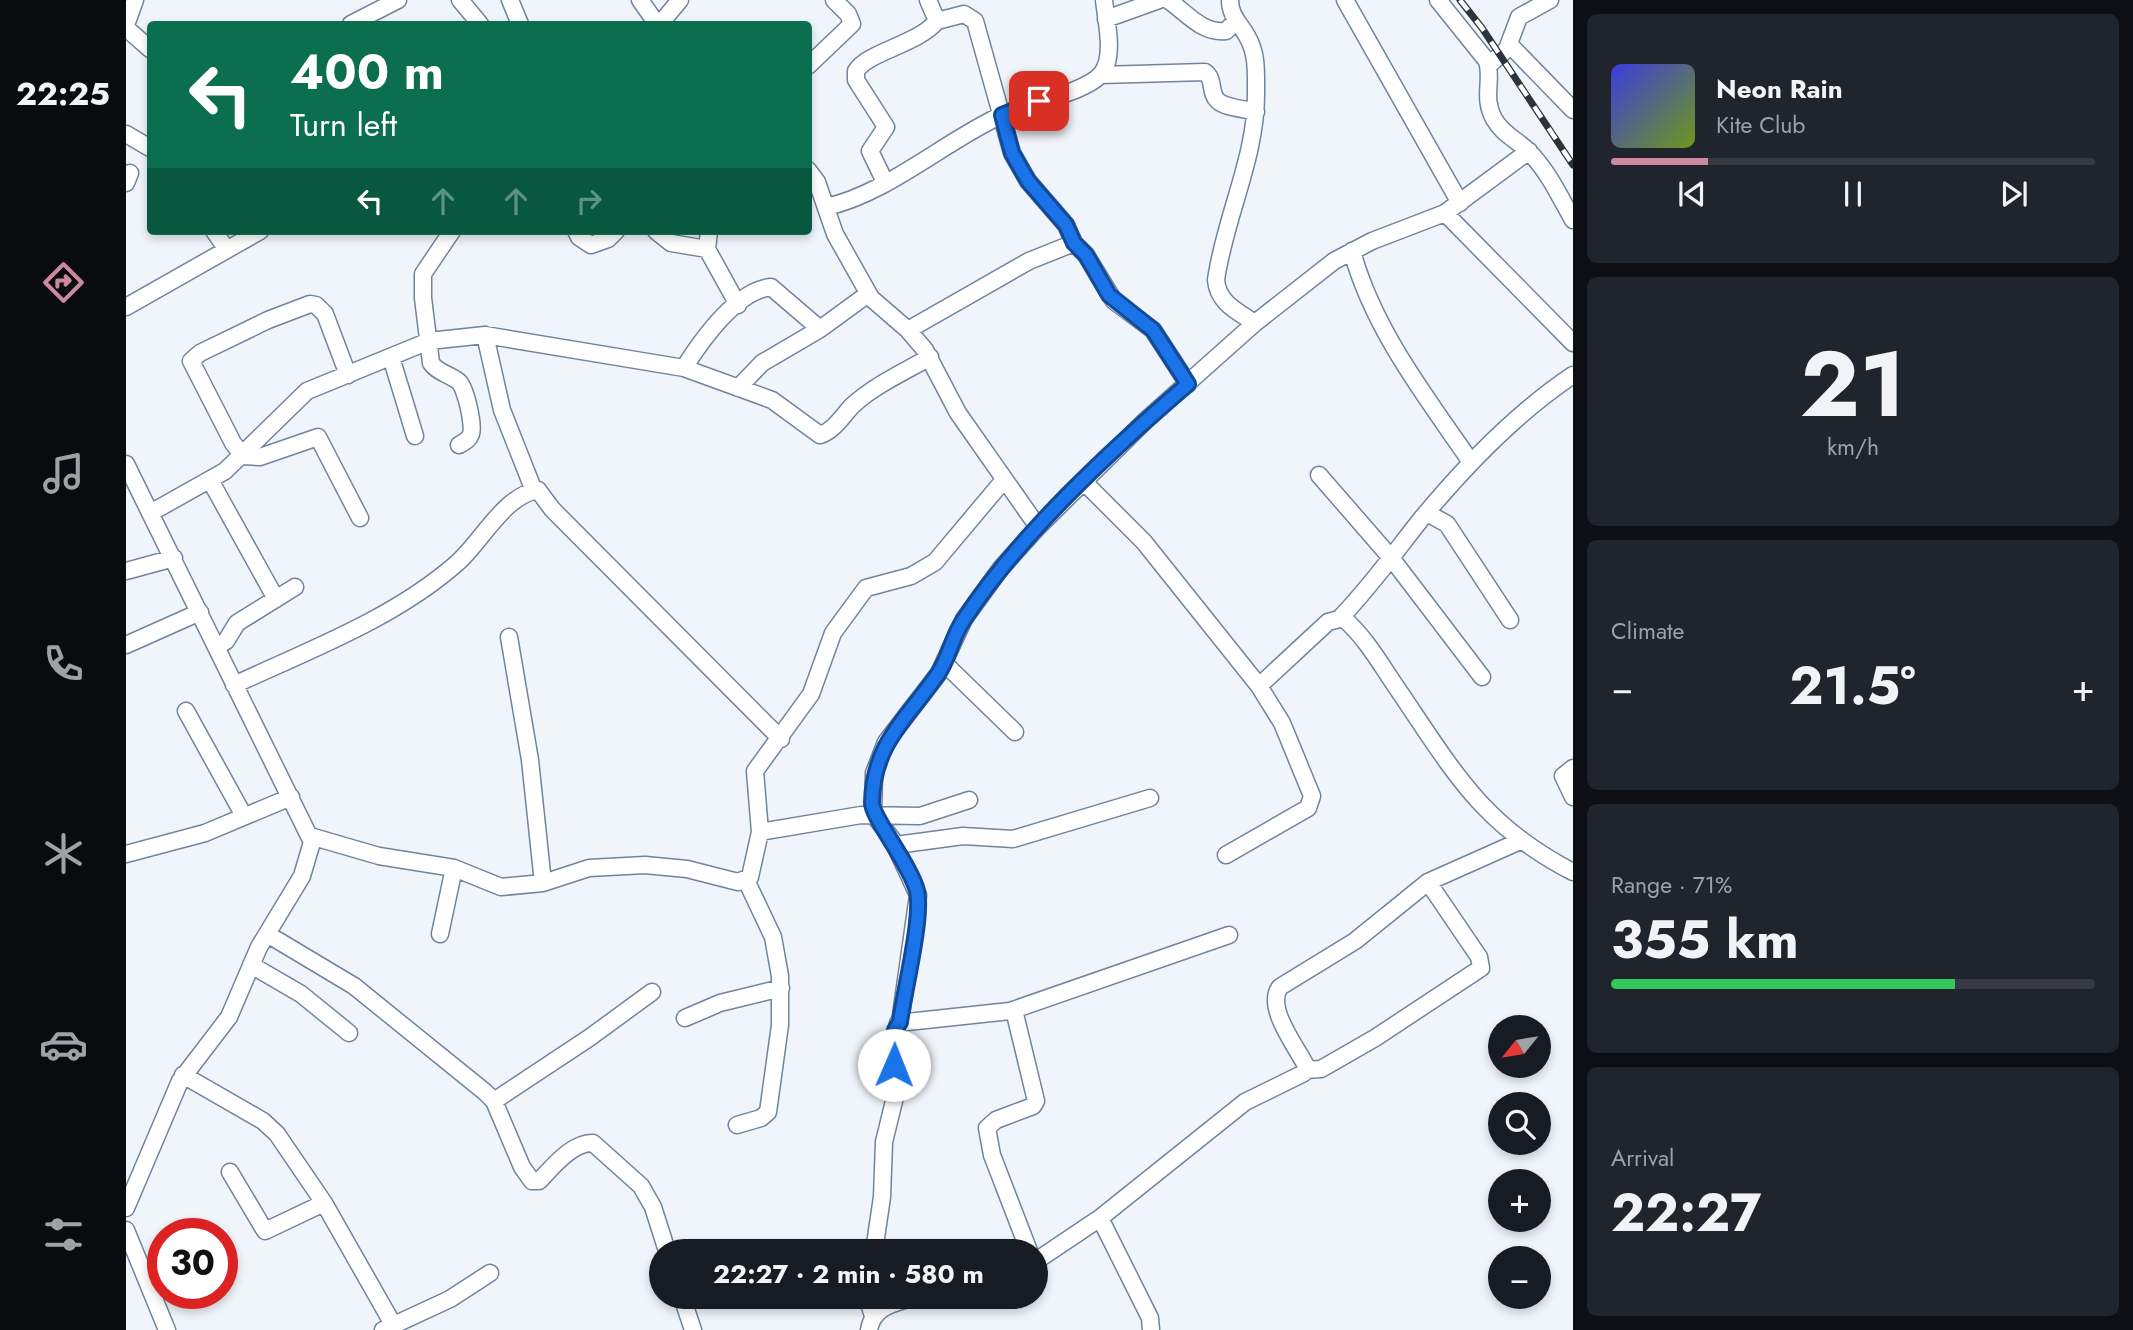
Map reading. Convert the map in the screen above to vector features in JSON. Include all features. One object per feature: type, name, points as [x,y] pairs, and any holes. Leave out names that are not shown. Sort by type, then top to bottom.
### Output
[{"type":"street","points":[[135,0],[126,27],[147,46]]},
{"type":"street","points":[[357,21],[398,0]]},
{"type":"street","points":[[460,0],[478,21]]},
{"type":"street","points":[[510,0],[519,21]]},
{"type":"street","points":[[640,0],[657,21]]},
{"type":"street","points":[[662,21],[680,0]]},
{"type":"street","points":[[812,62],[852,24],[848,13],[834,0]]},
{"type":"street","points":[[928,0],[937,21]]},
{"type":"street","points":[[826,207],[861,198],[1002,115],[1090,83],[1100,75],[1106,63],[1104,0]]},
{"type":"street","points":[[1106,19],[1159,0]]},
{"type":"street","points":[[1168,0],[1195,22],[1215,30],[1226,30],[1236,21]]},
{"type":"street","points":[[1230,0],[1236,21],[1248,38],[1256,58],[1256,112],[1252,144],[1216,280],[1217,292],[1223,300],[1255,323]]},
{"type":"street","points":[[1345,0],[1460,203]]},
{"type":"street","points":[[1438,0],[1484,54],[1489,65],[1486,94],[1494,118],[1504,132],[1529,150],[1573,220]]},
{"type":"street","points":[[1489,65],[1509,44],[1517,20],[1531,4],[1550,0]]},
{"type":"street","points":[[886,182],[870,151],[886,127],[856,80],[856,71],[863,62],[928,32],[937,21],[964,14],[975,21],[1012,153],[1028,181],[1066,225],[1074,243],[1086,255],[1114,301],[1153,330],[1188,384]]},
{"type":"street","points":[[1509,44],[1573,110]]},
{"type":"street","points":[[1100,75],[1205,72],[1211,78],[1214,95],[1221,103],[1256,112]]},
{"type":"street","points":[[126,134],[147,146]]},
{"type":"street","points":[[876,1239],[882,1197],[884,1142],[894,1103],[895,1030],[900,1022],[918,895],[895,845],[875,817],[872,805],[873,786],[880,754],[944,663],[964,619],[1001,568],[1038,527],[1145,421],[1255,323],[1334,261],[1445,213],[1529,150]]},
{"type":"street","points":[[812,175],[817,182],[835,234],[867,294],[878,307],[908,330],[930,357],[958,413],[1003,481],[1038,527]]},
{"type":"street","points":[[1445,213],[1573,343]]},
{"type":"street","points":[[217,235],[227,250]]},
{"type":"street","points":[[126,307],[253,235]]},
{"type":"street","points":[[449,235],[424,274],[423,299],[433,367],[458,381],[465,391],[472,429],[468,440],[459,445]]},
{"type":"street","points":[[578,235],[591,244],[608,239],[612,235]]},
{"type":"street","points":[[661,235],[671,243],[707,249]]},
{"type":"street","points":[[709,235],[707,249],[738,304]]},
{"type":"street","points":[[908,330],[1029,261],[1074,243]]},
{"type":"street","points":[[1352,251],[1376,314],[1415,380],[1471,462]]},
{"type":"street","points":[[684,368],[710,329],[738,304],[761,289],[771,287],[820,329]]},
{"type":"street","points":[[738,387],[762,363],[820,329],[867,294]]},
{"type":"street","points":[[348,376],[325,314],[316,304],[268,320],[194,357],[193,366],[233,443],[243,456],[260,457],[318,437],[359,518]]},
{"type":"street","points":[[485,335],[502,410],[534,491]]},
{"type":"street","points":[[152,512],[209,480],[243,456],[300,396],[429,341],[485,335],[684,368],[782,405],[815,432],[824,434],[854,404],[876,388],[930,357]]},
{"type":"street","points":[[391,357],[415,436]]},
{"type":"street","points":[[1259,685],[1328,622],[1341,617],[1471,462],[1573,374]]},
{"type":"street","points":[[126,464],[291,796],[310,836],[312,848],[302,876],[267,934],[224,1026],[183,1075],[126,1208]]},
{"type":"street","points":[[1319,475],[1392,559],[1482,677]]},
{"type":"street","points":[[209,480],[276,599]]},
{"type":"street","points":[[310,836],[379,856],[454,868],[501,887],[543,883],[590,868],[645,865],[687,869],[738,882],[746,880],[750,877],[760,832],[753,785],[755,771],[811,694],[833,633],[866,588],[911,576],[935,562],[1003,481]]},
{"type":"street","points":[[1084,482],[1144,542],[1259,685],[1284,729],[1312,796],[1312,804],[1226,855]]},
{"type":"street","points":[[234,685],[378,616],[418,591],[457,564],[502,512],[534,491],[542,493],[552,509],[781,738]]},
{"type":"street","points":[[1427,513],[1447,524],[1510,620]]},
{"type":"street","points":[[126,571],[174,558]]},
{"type":"street","points":[[216,647],[226,640],[237,623],[295,587]]},
{"type":"street","points":[[126,645],[200,612]]},
{"type":"street","points":[[1341,617],[1367,646],[1468,792],[1520,841],[1573,872]]},
{"type":"street","points":[[509,637],[530,760],[543,883]]},
{"type":"street","points":[[944,663],[1015,732]]},
{"type":"street","points":[[186,711],[244,816]]},
{"type":"street","points":[[1573,768],[1563,776],[1573,797]]},
{"type":"street","points":[[126,854],[205,833],[291,796]]},
{"type":"street","points":[[895,845],[963,836],[1013,839],[1150,798]]},
{"type":"street","points":[[760,832],[861,816],[920,816],[969,800]]},
{"type":"street","points":[[1306,1070],[1276,1006],[1277,991],[1355,941],[1428,883],[1520,841]]},
{"type":"street","points":[[440,934],[454,868]]},
{"type":"street","points":[[737,1125],[761,1118],[768,1112],[780,1025],[781,988],[773,937],[746,880]]},
{"type":"street","points":[[1048,1253],[1100,1218],[1245,1102],[1306,1070],[1321,1069],[1375,1038],[1481,968],[1479,957],[1428,883]]},
{"type":"street","points":[[267,934],[354,986],[472,1079],[494,1101],[522,1167],[532,1181],[539,1181],[559,1160],[581,1145],[593,1143],[641,1186],[653,1207],[663,1239]]},
{"type":"street","points":[[900,1022],[1014,1010],[1229,935]]},
{"type":"street","points":[[251,965],[301,994],[349,1033]]},
{"type":"street","points":[[685,1018],[720,1003],[781,988]]},
{"type":"street","points":[[494,1101],[652,992]]},
{"type":"street","points":[[1014,1010],[1036,1088],[1036,1101],[1033,1106],[996,1120],[987,1128],[992,1155],[1024,1239]]},
{"type":"street","points":[[183,1075],[270,1126],[324,1203],[388,1328],[450,1299],[490,1273]]},
{"type":"street","points":[[230,1172],[265,1231],[324,1203]]},
{"type":"street","points":[[1100,1218],[1150,1318],[1151,1330]]},
{"type":"street","points":[[126,1230],[167,1330]]},
{"type":"street","points":[[686,1309],[693,1330]]},
{"type":"street","points":[[871,1323],[884,1309]]},
{"type":"railway","points":[[1460,0],[1482,28],[1573,165]]},
{"type":"route","points":[[894,1065],[895,1030],[900,1022],[918,895],[892,839],[872,810],[874,773],[880,754],[894,731],[939,673],[964,619],[1001,568],[1117,447],[1188,384],[1153,330],[1109,295],[1093,265],[1074,243],[1061,217],[1028,181],[1012,153],[1002,115],[1039,101]]}]
